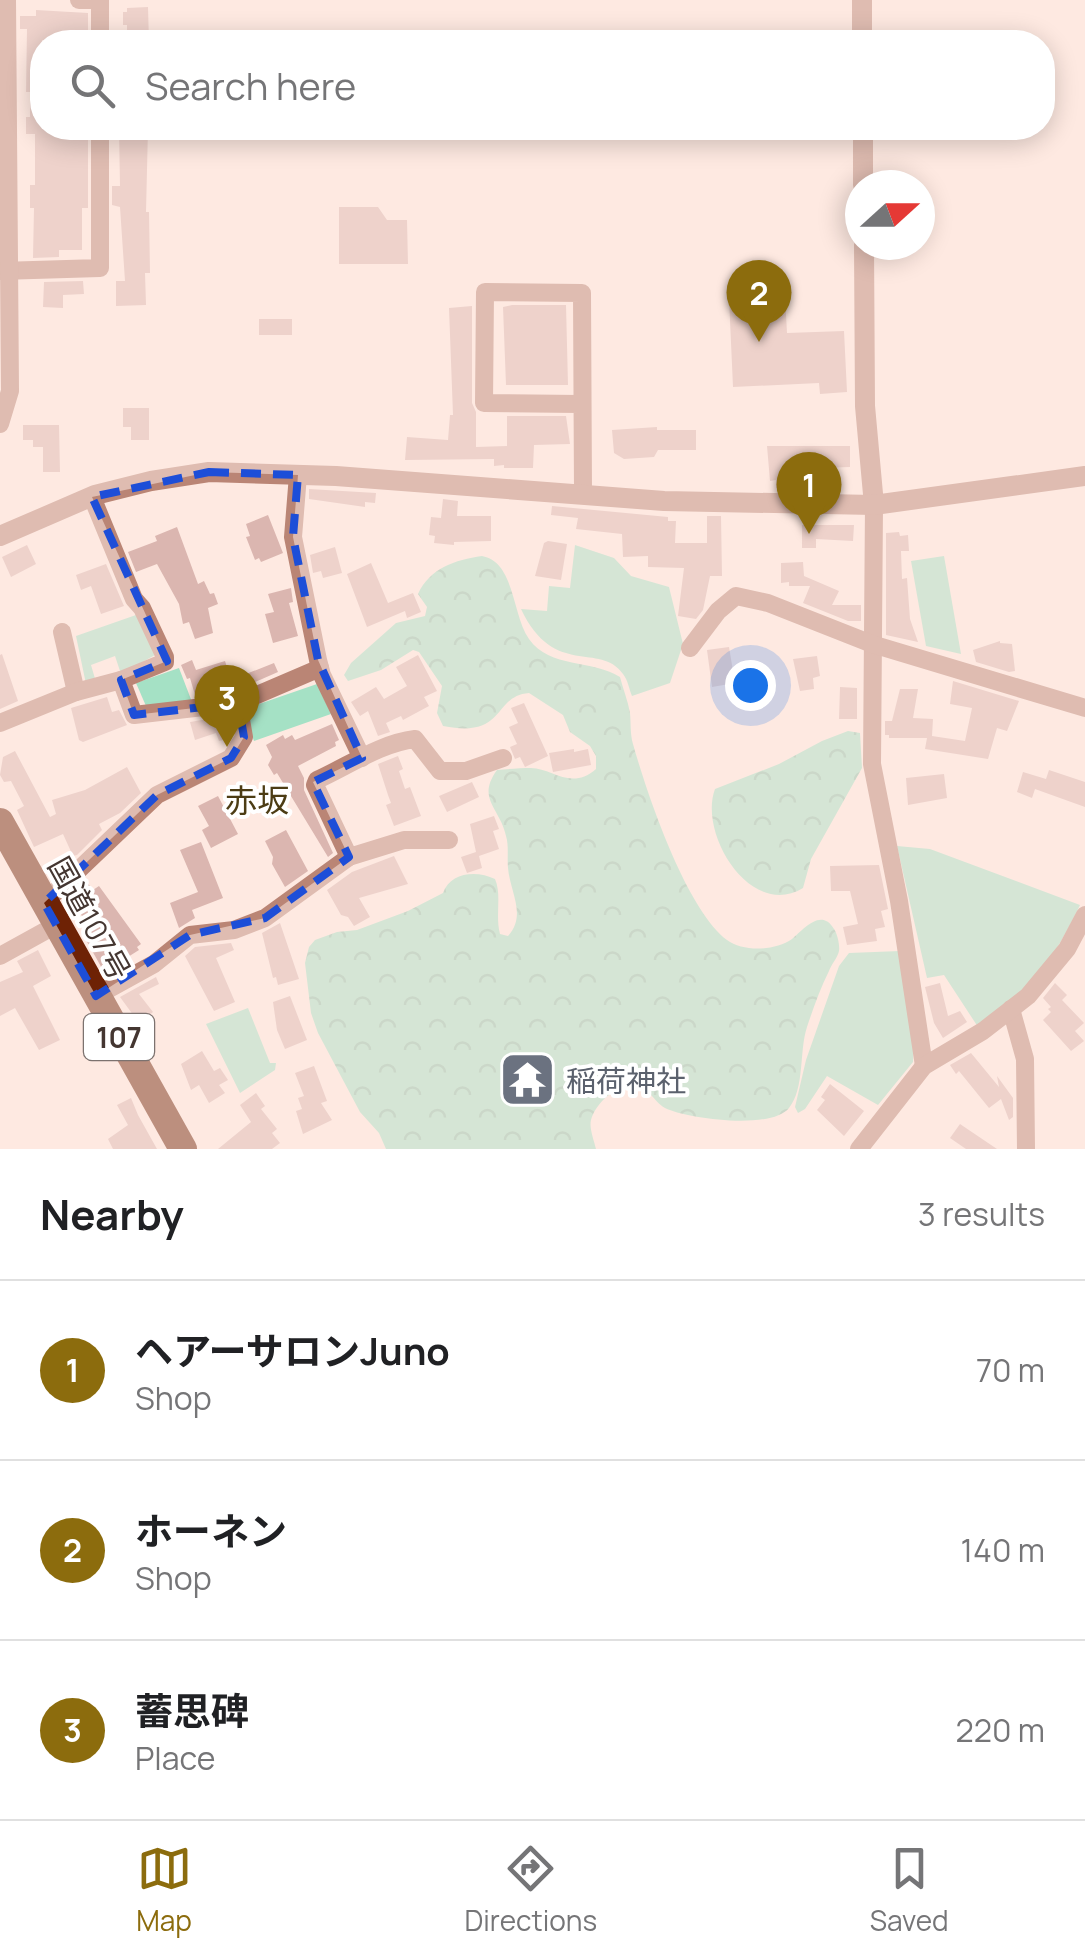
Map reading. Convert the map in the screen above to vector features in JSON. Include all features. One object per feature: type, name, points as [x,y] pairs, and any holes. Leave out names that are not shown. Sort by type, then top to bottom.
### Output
[{"type":"highway","name":"国道107号","points":[[0,822],[183,1149]]},
{"type":"street","points":[[0,424],[10,391],[4,271],[7,0]]},
{"type":"street","points":[[79,0],[100,0],[100,30]]},
{"type":"street","points":[[862,0],[862,30]]},
{"type":"street","points":[[4,271],[100,268],[100,140]]},
{"type":"street","points":[[863,140],[863,170]]},
{"type":"street","points":[[864,260],[865,406],[874,505],[872,764],[902,920],[924,1066]]},
{"type":"street","points":[[580,404],[484,403],[485,292],[582,293],[582,493]]},
{"type":"street","points":[[1,533],[92,497],[151,481],[210,472],[664,500],[874,505],[1085,476]]},
{"type":"street","points":[[298,475],[293,537],[320,668],[362,758]]},
{"type":"street","points":[[0,723],[165,662],[92,497]]},
{"type":"street","points":[[690,648],[718,611],[736,596],[768,603],[872,644],[1085,708]]},
{"type":"street","points":[[62,632],[76,692]]},
{"type":"street","points":[[121,680],[134,716],[238,702],[320,668]]},
{"type":"street","points":[[0,956],[51,914],[156,794],[231,758],[244,737],[238,702]]},
{"type":"street","points":[[349,856],[315,785],[383,748],[416,739],[440,771],[466,771],[503,758]]},
{"type":"street","points":[[96,996],[154,964],[190,935],[234,930],[265,918],[349,856],[404,840],[449,840]]},
{"type":"street","points":[[859,1149],[924,1066],[983,1032],[1028,996],[1067,949],[1085,915]]},
{"type":"street","points":[[1011,1009],[1025,1058],[1026,1149]]},
{"type":"highlighted area","points":[[209,472],[298,475],[293,537],[318,660],[362,758],[313,782],[349,857],[265,918],[190,935],[96,996],[44,903],[157,795],[231,758],[244,737],[238,703],[134,715],[121,680],[167,661],[92,497]]},
{"type":"green space","points":[[575,545],[614,558],[631,576],[669,587],[683,644],[670,683],[632,696],[625,676],[613,665],[562,652],[534,631],[521,609],[547,611],[549,586],[570,588]]},
{"type":"green space","points":[[482,556],[501,568],[523,629],[538,649],[620,677],[633,744],[658,820],[683,878],[712,925],[727,940],[750,948],[785,943],[818,920],[829,923],[835,931],[839,951],[807,1027],[794,1100],[780,1115],[748,1121],[691,1116],[665,1108],[644,1088],[629,1085],[608,1095],[597,1107],[591,1120],[596,1149],[386,1149],[379,1133],[360,1112],[311,1013],[305,963],[309,947],[315,940],[337,932],[357,930],[408,911],[443,893],[458,877],[472,874],[495,879],[500,934],[508,936],[517,912],[506,836],[489,796],[491,780],[497,770],[531,768],[578,778],[596,769],[596,756],[590,746],[570,732],[563,715],[529,693],[509,701],[489,722],[478,727],[443,726],[437,713],[442,686],[419,652],[413,650],[381,670],[348,681],[344,675],[351,663],[396,623],[425,616],[427,607],[418,594],[429,578],[453,563]]},
{"type":"green space","points":[[944,556],[961,654],[926,646],[911,561]]},
{"type":"green space","points":[[136,615],[155,655],[121,674],[115,656],[91,665],[96,682],[86,684],[76,636]]},
{"type":"green space","points":[[179,668],[192,702],[146,706],[136,683]]},
{"type":"green space","points":[[317,684],[331,714],[254,741],[248,719],[253,706]]},
{"type":"green space","points":[[848,731],[860,733],[862,768],[811,859],[803,888],[784,895],[765,892],[748,883],[733,867],[714,828],[715,789]]},
{"type":"green space","points":[[897,846],[930,849],[1080,905],[1038,973],[978,1027],[944,975],[927,978]]},
{"type":"green space","points":[[900,951],[914,1041],[913,1062],[878,1105],[827,1076],[805,1109],[798,1113],[795,1107],[806,1060],[839,966],[849,953]]},
{"type":"green space","points":[[248,1008],[270,1063],[276,1063],[275,1070],[240,1093],[206,1024]]},
{"type":"building","points":[[148,7],[149,30],[127,30],[123,12],[127,8]]},
{"type":"building","points":[[36,10],[88,13],[88,30],[30,30],[30,92],[26,92],[27,29],[20,29],[20,16],[36,16]]},
{"type":"building","points":[[26,117],[30,117],[30,134],[26,134]]},
{"type":"building","points":[[35,140],[88,140],[88,208],[82,208],[82,250],[59,250],[59,257],[33,258],[34,208],[30,208],[30,185],[35,185]]},
{"type":"building","points":[[119,140],[148,140],[150,273],[145,273],[146,305],[116,306],[116,281],[125,281],[120,207],[112,205],[112,186],[120,186]]},
{"type":"building","points":[[339,207],[378,207],[387,220],[407,220],[408,264],[339,264]]},
{"type":"building","points":[[83,281],[84,294],[63,295],[63,308],[43,307],[44,282]]},
{"type":"building","points":[[785,296],[787,333],[844,331],[847,392],[820,394],[819,383],[733,387],[729,298]]},
{"type":"building","points":[[566,305],[568,385],[506,385],[503,307]]},
{"type":"building","points":[[472,306],[476,447],[507,446],[507,416],[566,416],[570,444],[534,445],[533,468],[494,466],[494,459],[405,460],[407,437],[448,440],[453,415],[449,308]]},
{"type":"building","points":[[259,319],[292,319],[292,335],[259,335]]},
{"type":"building","points":[[123,408],[149,408],[149,440],[131,440],[131,427],[123,427]]},
{"type":"building","points":[[23,425],[59,425],[60,472],[43,472],[43,447],[33,447],[33,440],[23,440]]},
{"type":"building","points":[[612,430],[696,430],[696,450],[658,450],[654,457],[624,459],[614,453]]},
{"type":"building","points":[[767,446],[850,446],[850,467],[790,469],[790,488],[776,488],[776,480],[770,481]]},
{"type":"building","points":[[309,489],[376,493],[375,503],[365,502],[365,507],[309,499]]},
{"type":"building","points":[[443,499],[458,501],[457,516],[491,516],[491,541],[434,543],[435,536],[429,535],[431,517],[441,518]]},
{"type":"building","points":[[552,506],[668,517],[668,521],[676,521],[675,543],[707,543],[707,516],[721,516],[722,576],[710,576],[703,610],[696,619],[678,616],[684,568],[648,567],[648,556],[623,557],[622,534],[576,529],[578,518],[551,515]]},
{"type":"building","points":[[268,515],[283,553],[261,562],[259,558],[255,560],[246,537],[250,536],[246,524]]},
{"type":"building","points":[[802,525],[854,525],[853,541],[816,539],[816,548],[802,548]]},
{"type":"building","points":[[177,527],[198,584],[204,581],[218,604],[208,608],[213,633],[195,639],[189,622],[183,624],[179,604],[157,564],[136,572],[128,552],[157,541],[155,536]]},
{"type":"building","points":[[899,532],[900,536],[908,535],[909,551],[901,551],[902,579],[907,578],[910,619],[918,642],[886,635],[886,533]]},
{"type":"building","points":[[544,543],[567,544],[561,580],[535,576]]},
{"type":"building","points":[[27,545],[36,564],[11,577],[2,557]]},
{"type":"building","points":[[335,547],[342,573],[323,578],[321,571],[313,573],[310,555]]},
{"type":"building","points":[[803,562],[804,576],[839,591],[832,605],[861,605],[861,621],[848,621],[803,603],[810,586],[781,583],[781,563]]},
{"type":"building","points":[[371,563],[388,603],[413,593],[421,612],[407,618],[405,611],[367,627],[347,574]]},
{"type":"building","points":[[106,564],[124,606],[101,614],[91,586],[81,590],[76,575]]},
{"type":"building","points":[[291,588],[293,602],[289,603],[298,636],[273,643],[265,614],[274,612],[268,594]]},
{"type":"building","points":[[1000,641],[1012,644],[1015,671],[976,662],[973,650]]},
{"type":"building","points":[[729,647],[735,683],[712,687],[707,650]]},
{"type":"building","points":[[0,655],[18,701],[0,709]]},
{"type":"building","points":[[418,655],[437,691],[424,697],[429,706],[403,720],[401,716],[386,723],[390,732],[378,736],[368,711],[360,716],[351,702],[376,687],[384,699],[407,686],[396,667]]},
{"type":"building","points":[[817,656],[820,676],[813,678],[814,689],[800,691],[793,659]]},
{"type":"building","points":[[192,660],[196,670],[225,661],[231,680],[274,663],[278,672],[235,691],[195,695],[181,665]]},
{"type":"building","points":[[953,681],[1019,701],[1007,731],[997,728],[988,759],[925,749],[927,738],[885,735],[885,721],[892,721],[900,689],[918,689],[913,718],[933,719],[932,736],[965,741],[972,708],[950,704]]},
{"type":"building","points":[[840,687],[857,688],[857,719],[839,719]]},
{"type":"building","points":[[107,697],[112,712],[119,710],[127,725],[83,742],[79,740],[71,708]]},
{"type":"building","points":[[524,703],[548,756],[525,767],[520,757],[515,759],[510,747],[517,744],[509,727],[518,723],[511,708]]},
{"type":"building","points":[[214,718],[216,726],[226,723],[228,739],[219,741],[216,733],[195,740],[190,722]]},
{"type":"building","points":[[332,724],[339,740],[336,746],[298,766],[304,790],[333,853],[328,857],[277,773],[274,775],[268,765],[272,757],[266,745],[283,735],[285,739],[292,735],[295,740]]},
{"type":"building","points":[[588,749],[591,765],[553,772],[549,753]]},
{"type":"building","points":[[15,751],[50,817],[56,814],[52,800],[85,790],[127,767],[141,793],[120,813],[99,824],[102,830],[77,855],[73,856],[63,834],[34,847],[17,810],[24,806],[11,781],[4,782],[0,775],[3,757]]},
{"type":"building","points":[[398,756],[405,789],[410,787],[421,816],[394,826],[378,764]]},
{"type":"building","points":[[1049,770],[1085,782],[1085,807],[1035,789],[1032,798],[1017,792],[1023,772],[1046,779]]},
{"type":"building","points":[[944,774],[947,798],[908,805],[906,778]]},
{"type":"building","points":[[472,782],[479,797],[447,812],[439,796]]},
{"type":"building","points":[[218,796],[238,834],[211,848],[202,830],[209,826],[198,806]]},
{"type":"building","points":[[494,816],[499,829],[493,831],[499,849],[479,856],[482,868],[467,873],[461,857],[476,852],[470,824]]},
{"type":"building","points":[[286,830],[308,871],[285,887],[265,841]]},
{"type":"building","points":[[201,842],[223,898],[192,910],[195,918],[179,928],[170,903],[198,892],[180,850]]},
{"type":"building","points":[[394,856],[408,884],[359,898],[370,917],[354,926],[341,915],[327,890],[352,872]]},
{"type":"building","points":[[879,865],[888,909],[881,911],[885,927],[875,929],[877,941],[847,945],[843,927],[858,924],[850,891],[831,891],[830,866]]},
{"type":"building","points":[[86,881],[93,890],[99,886],[141,944],[139,950],[104,972],[85,938],[92,935],[75,903],[79,901],[73,892]]},
{"type":"building","points":[[280,923],[299,979],[278,985],[262,933]]},
{"type":"building","points":[[231,943],[234,950],[216,958],[235,1002],[214,1011],[185,956],[195,947]]},
{"type":"building","points":[[38,950],[51,976],[33,986],[60,1040],[39,1050],[15,1008],[0,1016],[0,982],[23,972],[17,961]]},
{"type":"building","points":[[156,977],[159,984],[139,994],[153,1012],[139,1023],[120,997]]},
{"type":"building","points":[[940,983],[948,1016],[960,1011],[967,1022],[943,1038],[934,1023],[925,987]]},
{"type":"building","points":[[1055,983],[1067,995],[1062,1000],[1084,1023],[1075,1031],[1084,1041],[1071,1051],[1043,1020],[1051,1007],[1043,998]]},
{"type":"building","points":[[290,996],[307,1040],[285,1049],[277,1030],[273,1002]]},
{"type":"building","points":[[202,1051],[214,1071],[220,1068],[228,1080],[219,1085],[225,1093],[209,1103],[199,1085],[191,1090],[181,1064]]},
{"type":"building","points":[[971,1053],[999,1087],[997,1076],[1013,1098],[1013,1117],[1009,1120],[1001,1099],[989,1108],[950,1065]]},
{"type":"building","points":[[314,1066],[327,1101],[321,1103],[332,1120],[303,1134],[296,1111],[302,1109],[298,1098],[304,1096],[295,1073]]},
{"type":"building","name":"稲荷神社","points":[[513,1071],[544,1073],[544,1088],[514,1089]]},
{"type":"building","points":[[830,1084],[864,1111],[844,1136],[817,1110]]},
{"type":"building","points":[[256,1093],[265,1106],[261,1109],[277,1129],[272,1133],[280,1143],[272,1149],[218,1149],[251,1122],[240,1105]]},
{"type":"building","points":[[131,1098],[157,1149],[113,1149],[108,1139],[128,1125],[117,1105]]},
{"type":"building","points":[[960,1124],[997,1149],[966,1149],[950,1138]]},
{"type":"place","name":"ホーネン","points":[[759,342]]},
{"type":"place","name":"ヘアーサロンJuno","points":[[809,534]]},
{"type":"place","name":"蓄思碑","points":[[227,747]]},
{"type":"place","name":"稲荷神社","points":[[527,1080]]},
{"type":"district","name":"赤坂","points":[[257,800]]}]
